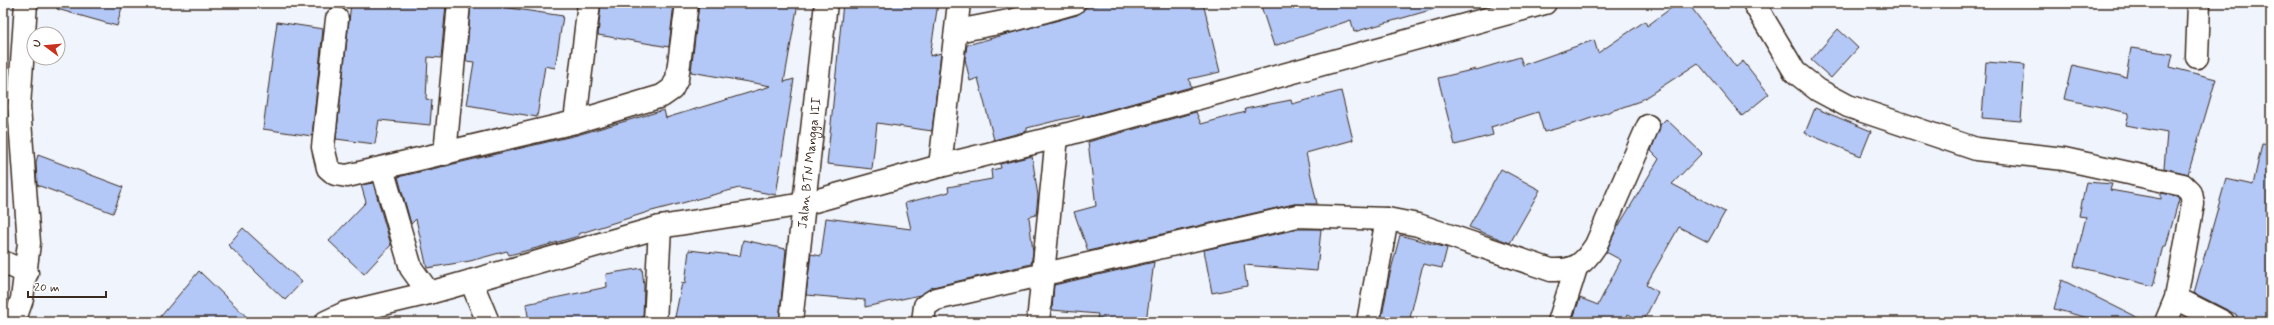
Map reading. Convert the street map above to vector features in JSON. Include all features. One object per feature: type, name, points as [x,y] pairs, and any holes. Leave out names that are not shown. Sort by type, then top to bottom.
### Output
[{"type":"street","points":[[14,322],[22,299],[27,273],[30,243],[12,90],[26,3]]},
{"type":"street","points":[[445,154],[459,3]]},
{"type":"street","points":[[575,122],[589,3]]},
{"type":"street","points":[[337,19],[323,147],[325,161],[328,168],[335,174],[347,176],[575,122],[662,96],[672,89],[677,79],[687,3]]},
{"type":"street","name":"Jalan BTN Mangga III","points":[[791,322],[826,3]]},
{"type":"street","points":[[940,166],[960,3]]},
{"type":"street","points":[[957,31],[1014,20],[1073,3]]},
{"type":"street","points":[[326,322],[345,313],[430,293],[660,227],[804,204],[940,166],[1056,137],[1545,3]]},
{"type":"street","points":[[1754,3],[1795,72],[1818,90],[1848,106],[1976,149],[2064,160],[2183,185],[2191,193],[2193,204],[2176,298],[2166,322]]},
{"type":"street","points":[[2197,58],[2199,3]]},
{"type":"street","points":[[923,322],[925,306],[936,299],[1297,216],[1387,219],[1418,225],[1551,270],[1565,271],[1576,268],[1588,258],[1596,245],[1648,126]]},
{"type":"street","points":[[1038,322],[1044,275],[1056,137]]},
{"type":"street","points":[[382,168],[411,268],[430,293]]},
{"type":"street","points":[[1368,322],[1387,219]]},
{"type":"street","points":[[655,322],[660,227]]},
{"type":"street","points":[[3,262],[27,273]]},
{"type":"street","points":[[1559,322],[1576,268]]},
{"type":"street","points":[[471,281],[488,322]]},
{"type":"street","points":[[2176,298],[2223,322]]},
{"type":"building","points":[[58,3],[123,3],[117,26],[57,9]]},
{"type":"building","points":[[351,3],[446,4],[441,58],[428,57],[426,99],[432,100],[430,125],[379,120],[375,144],[336,139]]},
{"type":"building","points":[[471,3],[503,3],[503,7],[563,16],[555,68],[545,66],[537,117],[467,105],[474,62],[466,61]]},
{"type":"building","points":[[601,3],[674,3],[669,47],[598,35]]},
{"type":"building","points":[[699,3],[798,3],[784,82],[794,79],[776,195],[739,188],[648,212],[578,234],[579,236],[537,248],[509,255],[507,251],[470,261],[427,268],[416,219],[411,224],[398,177],[577,135],[664,110],[666,118],[771,86],[691,72]]},
{"type":"building","points":[[843,3],[938,3],[930,56],[941,53],[932,131],[877,123],[872,169],[827,164]]},
{"type":"building","points":[[1106,3],[1203,3],[1220,72],[1189,79],[1191,87],[1084,117],[1084,115],[1027,128],[1027,131],[994,140],[978,78],[970,81],[965,59],[967,45],[1077,15],[1086,7]]},
{"type":"building","points":[[1260,3],[1433,3],[1434,9],[1354,32],[1351,20],[1274,46]]},
{"type":"building","points":[[1678,3],[1688,3],[1736,67],[1743,61],[1769,94],[1742,116],[1698,63],[1640,101],[1580,122],[1544,132],[1538,112],[1491,127],[1493,135],[1455,145],[1438,78],[1476,70],[1520,57],[1523,65],[1594,40],[1598,53],[1645,21],[1647,26]]},
{"type":"building","points":[[277,22],[323,29],[312,136],[263,129]]},
{"type":"building","points":[[1838,29],[1858,48],[1831,78],[1811,60]]},
{"type":"building","points":[[2131,48],[2173,54],[2170,67],[2216,79],[2188,174],[2164,168],[2167,133],[2126,125],[2129,113],[2064,99],[2072,65],[2126,77]]},
{"type":"building","points":[[1986,62],[2025,65],[2021,121],[1982,118]]},
{"type":"building","points":[[1341,91],[1353,140],[1306,153],[1317,204],[1294,204],[1088,251],[1074,212],[1096,206],[1088,142],[1196,112],[1201,124],[1246,112],[1245,109],[1291,100],[1292,104]]},
{"type":"building","points":[[1815,108],[1871,131],[1861,156],[1805,133]]},
{"type":"building","points":[[1666,119],[1702,153],[1672,184],[1725,212],[1708,242],[1679,227],[1646,285],[1658,292],[1643,322],[1628,314],[1627,317],[1636,322],[1572,322],[1580,298],[1598,305],[1621,260],[1606,252],[1616,230],[1659,159],[1651,151],[1660,125]]},
{"type":"building","points":[[2262,144],[2271,145],[2271,301],[2266,322],[2235,322],[2237,315],[2194,293],[2226,179],[2253,185]]},
{"type":"building","points":[[38,155],[123,187],[113,213],[37,185],[36,162]]},
{"type":"building","points":[[1032,156],[1038,196],[1036,215],[1029,217],[1033,252],[1031,264],[933,287],[920,295],[865,307],[865,300],[806,295],[811,254],[821,256],[826,218],[911,229],[905,203],[949,192],[948,187],[992,179],[991,170],[1001,168],[1000,164]]},
{"type":"building","points":[[1501,169],[1540,190],[1510,243],[1469,227]]},
{"type":"building","points":[[2086,182],[2112,184],[2110,190],[2161,199],[2161,193],[2177,196],[2179,199],[2166,246],[2163,246],[2153,286],[2074,266],[2086,217],[2079,216]]},
{"type":"building","points":[[373,183],[391,245],[364,274],[329,241],[366,202],[361,185]]},
{"type":"building","points":[[243,228],[302,282],[285,300],[228,245]]},
{"type":"building","points":[[1298,229],[1321,229],[1317,271],[1244,265],[1247,286],[1212,293],[1204,250]]},
{"type":"building","points":[[1400,235],[1447,248],[1442,268],[1423,264],[1409,322],[1381,322],[1389,278]]},
{"type":"building","points":[[743,240],[786,249],[779,322],[674,322],[682,283],[685,284],[689,250],[740,256]]},
{"type":"building","points":[[1154,262],[1146,322],[1121,322],[1097,318],[1098,314],[1052,310],[1054,285]]},
{"type":"building","points":[[642,268],[644,286],[643,319],[623,322],[529,322],[526,304],[607,287],[606,274]]},
{"type":"building","points":[[199,271],[252,322],[156,322]]},
{"type":"building","points":[[2062,280],[2146,322],[2103,322],[2054,309]]}]
